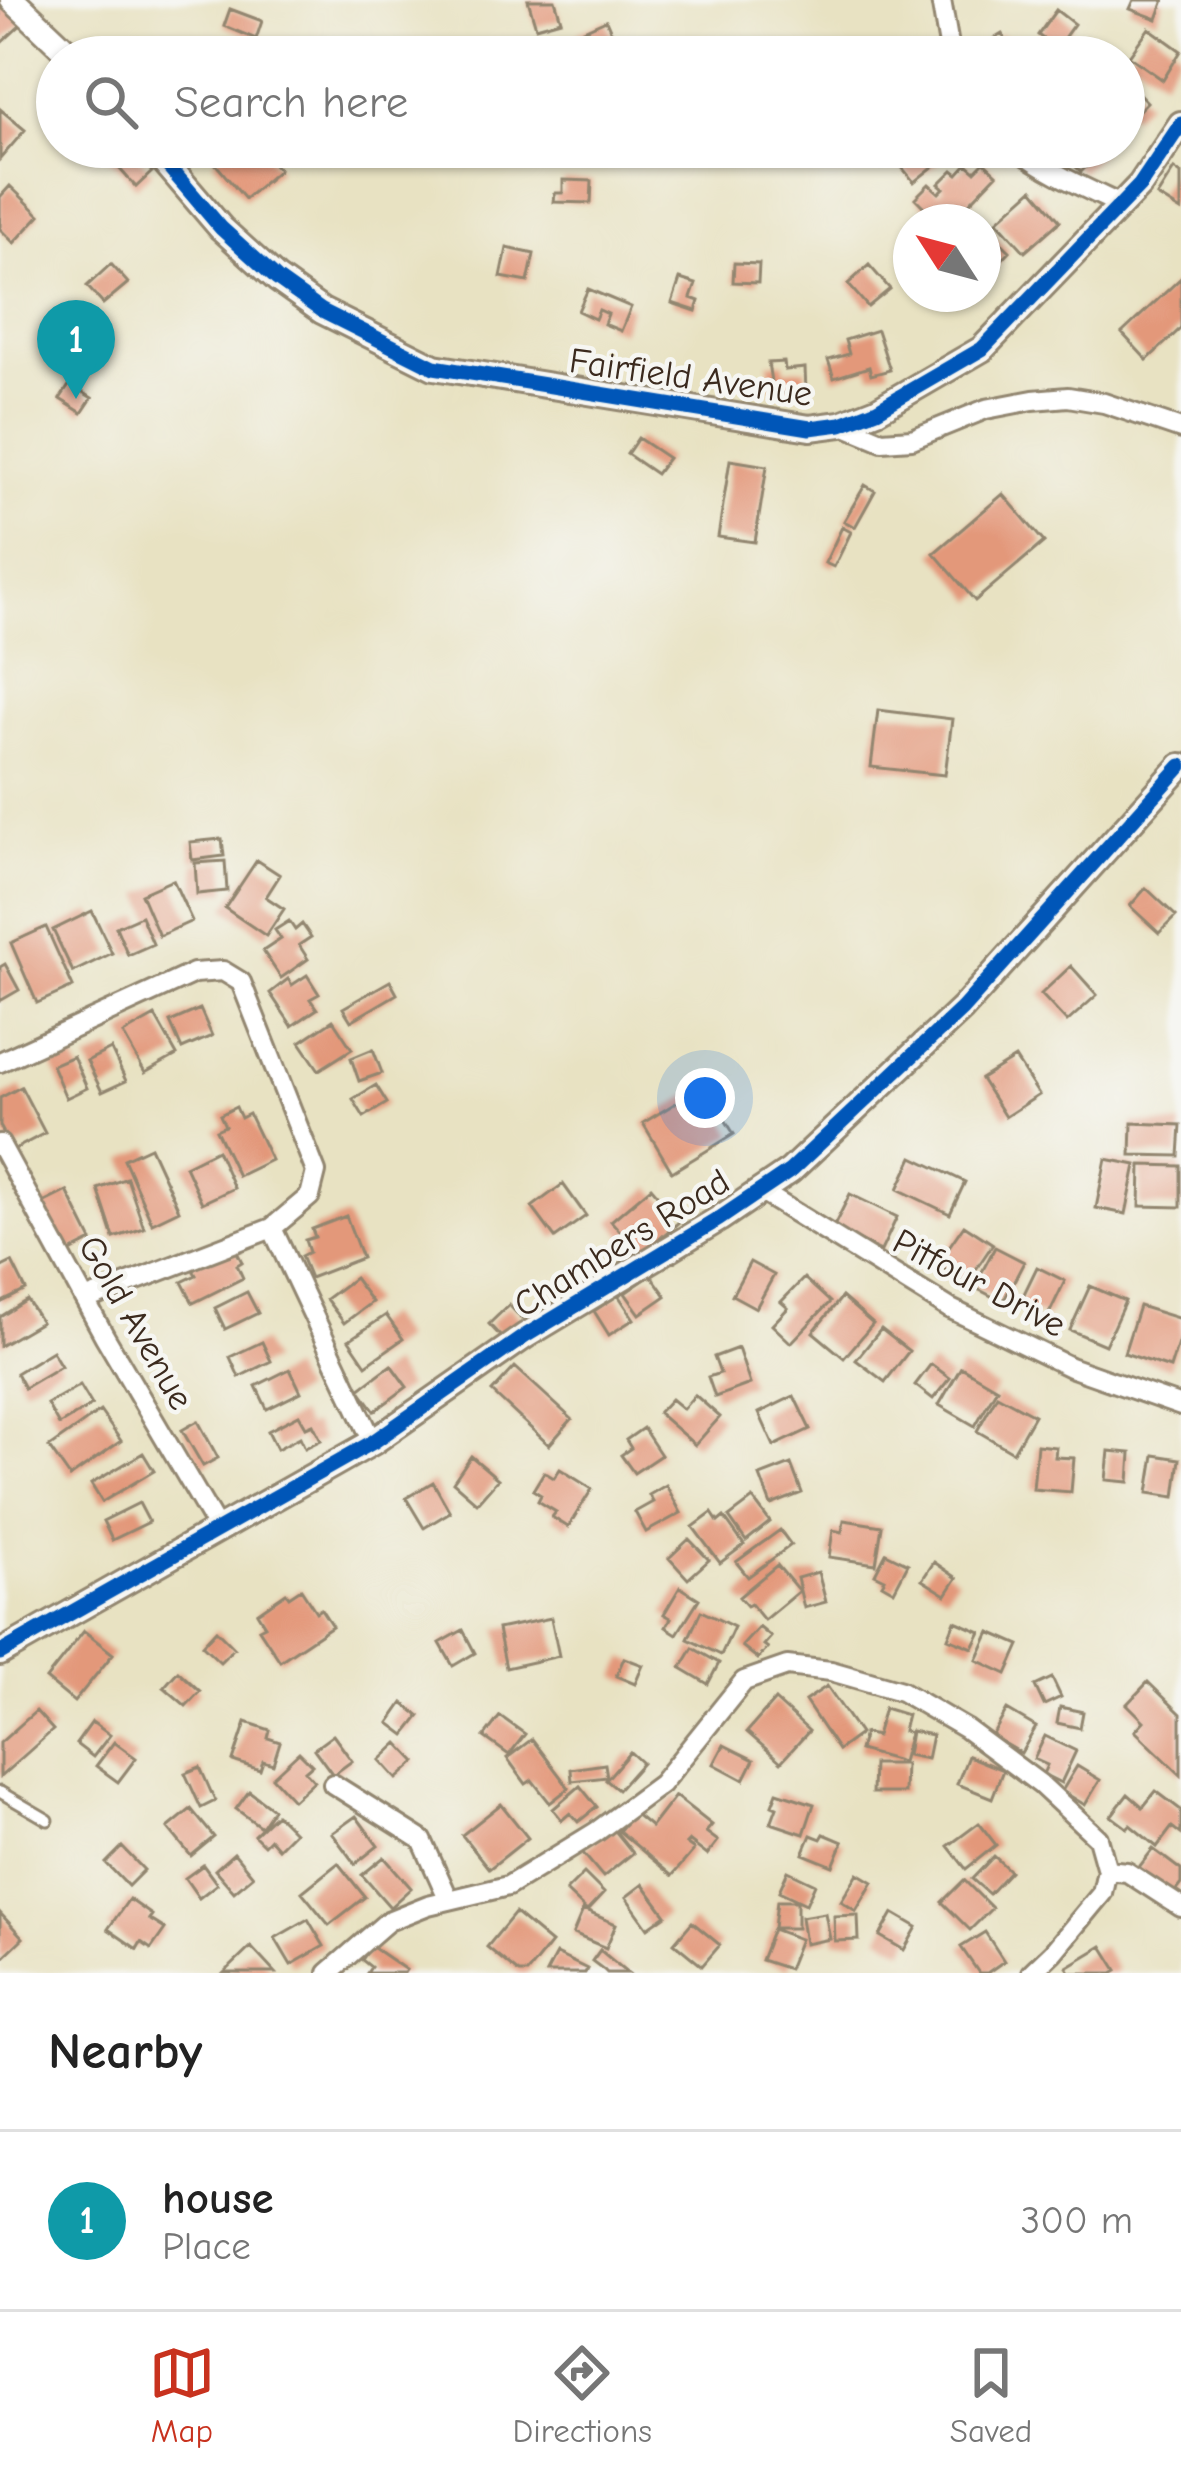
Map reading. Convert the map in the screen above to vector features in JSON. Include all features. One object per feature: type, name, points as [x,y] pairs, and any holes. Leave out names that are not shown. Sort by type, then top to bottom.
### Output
[{"type":"street","points":[[13,0],[51,36]]},
{"type":"street","points":[[941,0],[947,36]]},
{"type":"street","name":"Fairfield Avenue","points":[[170,168],[221,228],[277,279],[322,311],[434,367],[810,428],[841,424],[877,410],[982,349],[1140,185],[1181,124]]},
{"type":"street","points":[[1049,168],[1121,205]]},
{"type":"street","points":[[841,424],[882,441],[912,439],[986,409],[1068,397],[1104,403],[1181,429]]},
{"type":"street","name":"Chambers Road","points":[[0,1653],[373,1442],[525,1336],[790,1171],[962,1009],[1181,766]]},
{"type":"street","points":[[0,1062],[194,973],[224,971],[241,982],[316,1172],[310,1196],[272,1228],[85,1300]]},
{"type":"street","name":"Gold Avenue","points":[[0,1144],[219,1531]]},
{"type":"street","name":"Pitfour Drive","points":[[760,1191],[949,1307],[1070,1367],[1181,1406]]},
{"type":"street","points":[[272,1228],[373,1442]]},
{"type":"street","points":[[328,1973],[388,1921],[428,1905],[508,1886],[596,1832],[661,1784],[744,1681],[787,1666],[831,1671],[901,1691],[966,1729],[1040,1784],[1098,1838],[1107,1870],[1102,1893],[1031,1973]]},
{"type":"street","points":[[333,1784],[422,1840],[449,1900]]},
{"type":"street","points":[[1107,1870],[1126,1872],[1181,1906]]},
{"type":"lane","points":[[0,1792],[48,1820]]},
{"type":"building","points":[[0,0],[24,22],[0,44]]},
{"type":"building","points":[[528,0],[555,0],[561,20],[536,27]]},
{"type":"building","points":[[1134,0],[1164,0],[1157,19],[1130,9]]},
{"type":"building","points":[[230,9],[262,21],[257,36],[224,26]]},
{"type":"building","points":[[1056,10],[1074,24],[1065,36],[1038,35]]},
{"type":"building","points":[[606,20],[613,36],[578,36]]},
{"type":"building","points":[[1149,28],[1181,51],[1163,80],[1145,67],[1143,36]]},
{"type":"building","points":[[0,109],[25,130],[0,159]]},
{"type":"building","points":[[119,168],[152,172],[136,187]]},
{"type":"building","points":[[219,168],[277,168],[279,170],[245,199]]},
{"type":"building","points":[[902,168],[932,168],[914,182]]},
{"type":"building","points":[[990,168],[997,174],[968,204],[921,204],[915,198],[929,184],[939,193],[944,188],[939,184],[953,170],[958,174]]},
{"type":"building","points":[[1174,169],[1181,174],[1181,211],[1157,196]]},
{"type":"building","points":[[563,180],[592,181],[591,203],[554,202],[555,193],[563,193]]},
{"type":"building","points":[[10,186],[40,215],[14,243],[0,229],[0,197]]},
{"type":"building","points":[[1033,189],[1060,221],[1025,252],[1001,225],[1001,217]]},
{"type":"building","points":[[507,248],[534,254],[528,282],[501,277]]},
{"type":"building","points":[[734,263],[759,264],[758,283],[733,282]]},
{"type":"building","points":[[111,264],[128,283],[103,304],[87,286]]},
{"type":"building","points":[[869,265],[890,289],[868,307],[848,284]]},
{"type":"building","points":[[1181,278],[1181,328],[1147,360],[1122,333]]},
{"type":"building","points":[[680,279],[696,284],[691,298],[699,301],[696,311],[672,303]]},
{"type":"building","points":[[588,289],[631,307],[621,331],[604,324],[608,314],[599,310],[595,319],[578,311]]},
{"type":"building","points":[[877,330],[890,370],[871,375],[869,367],[834,378],[828,360],[849,354],[845,340]]},
{"type":"building","points":[[784,362],[785,370],[805,368],[806,392],[773,394],[768,363]]},
{"type":"building","points":[[70,384],[92,398],[82,413],[60,399]]},
{"type":"building","points":[[638,438],[668,458],[656,474],[627,454]]},
{"type":"building","points":[[730,460],[767,466],[755,542],[718,537]]},
{"type":"building","points":[[865,485],[875,491],[855,527],[844,521]]},
{"type":"building","points":[[1003,494],[1044,542],[975,601],[934,553]]},
{"type":"building","points":[[842,527],[851,532],[834,567],[825,563]]},
{"type":"building","points":[[878,710],[952,719],[945,775],[871,767]]},
{"type":"building","points":[[222,839],[224,856],[192,860],[190,842]]},
{"type":"building","points":[[257,860],[280,875],[266,897],[284,909],[266,936],[225,908]]},
{"type":"building","points":[[225,861],[227,891],[197,894],[195,863]]},
{"type":"building","points":[[173,880],[192,921],[159,936],[141,894]]},
{"type":"building","points":[[1146,888],[1176,916],[1159,933],[1130,906]]},
{"type":"building","points":[[92,911],[112,953],[73,972],[53,930]]},
{"type":"building","points":[[141,916],[153,944],[128,955],[116,927]]},
{"type":"building","points":[[289,921],[295,930],[302,924],[311,937],[299,945],[308,959],[281,978],[263,951],[281,939],[275,930]]},
{"type":"building","points":[[46,927],[73,987],[37,1003],[11,943]]},
{"type":"building","points":[[5,964],[19,990],[0,1001],[0,967]]},
{"type":"building","points":[[1071,966],[1097,995],[1067,1022],[1041,994]]},
{"type":"building","points":[[307,975],[319,994],[310,999],[317,1009],[292,1026],[270,993],[288,979],[292,985]]},
{"type":"building","points":[[390,981],[397,994],[351,1021],[343,1008]]},
{"type":"building","points":[[200,1009],[212,1036],[182,1049],[170,1022]]},
{"type":"building","points":[[155,1016],[177,1055],[145,1073],[123,1034]]},
{"type":"building","points":[[333,1020],[352,1049],[319,1070],[300,1042]]},
{"type":"building","points":[[111,1049],[126,1081],[102,1092],[87,1061]]},
{"type":"building","points":[[373,1049],[382,1073],[359,1081],[351,1058]]},
{"type":"building","points":[[73,1056],[87,1088],[66,1098],[52,1065]]},
{"type":"building","points":[[1015,1058],[1039,1095],[1005,1117],[981,1079]]},
{"type":"building","points":[[376,1085],[387,1103],[364,1117],[353,1099]]},
{"type":"building","points":[[704,1086],[734,1134],[672,1172],[643,1123]]},
{"type":"building","points":[[21,1087],[45,1133],[13,1150],[0,1126],[0,1098]]},
{"type":"building","points":[[236,1107],[241,1118],[249,1114],[271,1160],[238,1176],[216,1130],[225,1126],[220,1115]]},
{"type":"building","points":[[1132,1123],[1181,1125],[1179,1156],[1131,1155]]},
{"type":"building","points":[[150,1147],[179,1210],[152,1223],[124,1159]]},
{"type":"building","points":[[217,1150],[234,1188],[202,1203],[185,1166]]},
{"type":"building","points":[[913,1157],[965,1182],[950,1214],[898,1189]]},
{"type":"building","points":[[1106,1159],[1136,1165],[1126,1214],[1096,1208]]},
{"type":"building","points":[[1141,1165],[1181,1166],[1181,1207],[1140,1206]]},
{"type":"building","points":[[127,1178],[144,1228],[114,1238],[98,1189]]},
{"type":"building","points":[[563,1184],[586,1216],[555,1238],[532,1207]]},
{"type":"building","points":[[651,1187],[680,1221],[641,1255],[611,1221]]},
{"type":"building","points":[[67,1191],[92,1241],[62,1256],[37,1206]]},
{"type":"building","points":[[850,1194],[897,1217],[881,1251],[833,1228]]},
{"type":"building","points":[[346,1216],[362,1258],[310,1278],[301,1256],[309,1252],[305,1240],[315,1237],[312,1229]]},
{"type":"building","points":[[964,1225],[993,1244],[966,1284],[937,1264]]},
{"type":"building","points":[[995,1247],[1024,1262],[1003,1302],[974,1287]]},
{"type":"building","points":[[223,1248],[227,1255],[236,1250],[243,1278],[193,1303],[182,1282],[196,1275],[190,1264]]},
{"type":"building","points":[[12,1262],[26,1290],[0,1303],[0,1268]]},
{"type":"building","points":[[750,1262],[774,1275],[756,1308],[732,1295]]},
{"type":"building","points":[[1037,1267],[1065,1281],[1047,1318],[1019,1304]]},
{"type":"building","points":[[651,1275],[666,1296],[640,1314],[625,1293]]},
{"type":"building","points":[[354,1278],[372,1302],[344,1323],[326,1299]]},
{"type":"building","points":[[804,1278],[830,1302],[791,1343],[772,1325],[788,1308],[781,1302]]},
{"type":"building","points":[[1090,1286],[1125,1301],[1105,1345],[1070,1330]]},
{"type":"building","points":[[247,1292],[258,1313],[225,1329],[215,1308]]},
{"type":"building","points":[[618,1295],[634,1319],[609,1335],[594,1311]]},
{"type":"building","points":[[842,1297],[873,1324],[844,1358],[813,1332]]},
{"type":"building","points":[[27,1300],[41,1322],[0,1346],[0,1317]]},
{"type":"building","points":[[509,1305],[524,1321],[504,1340],[489,1324]]},
{"type":"building","points":[[1139,1306],[1181,1319],[1170,1368],[1124,1353]]},
{"type":"building","points":[[386,1315],[403,1339],[366,1365],[349,1340]]},
{"type":"building","points":[[881,1329],[909,1351],[885,1382],[856,1360]]},
{"type":"building","points":[[262,1342],[271,1361],[239,1377],[230,1357]]},
{"type":"building","points":[[738,1348],[750,1384],[715,1397],[708,1377],[720,1373],[714,1357]]},
{"type":"building","points":[[52,1351],[61,1366],[24,1388],[16,1373]]},
{"type":"building","points":[[931,1364],[950,1378],[933,1399],[915,1385]]},
{"type":"building","points":[[391,1365],[407,1387],[375,1411],[359,1389]]},
{"type":"building","points":[[515,1367],[572,1419],[549,1445],[492,1392]]},
{"type":"building","points":[[961,1367],[997,1388],[975,1426],[939,1405]]},
{"type":"building","points":[[290,1369],[301,1392],[267,1409],[256,1386]]},
{"type":"building","points":[[80,1385],[92,1405],[59,1425],[47,1404]]},
{"type":"building","points":[[695,1395],[720,1417],[695,1445],[658,1413],[671,1399],[683,1409]]},
{"type":"building","points":[[997,1395],[1034,1415],[1013,1452],[977,1431]]},
{"type":"building","points":[[794,1396],[810,1429],[774,1446],[759,1413]]},
{"type":"building","points":[[100,1411],[121,1441],[70,1477],[49,1447]]},
{"type":"building","points":[[299,1415],[306,1427],[313,1424],[321,1440],[305,1448],[300,1437],[277,1449],[268,1431]]},
{"type":"building","points":[[198,1421],[218,1458],[203,1466],[182,1430]]},
{"type":"building","points":[[643,1428],[661,1455],[634,1473],[621,1455],[631,1448],[626,1440]]},
{"type":"building","points":[[1037,1445],[1056,1447],[1055,1457],[1074,1458],[1071,1492],[1033,1489]]},
{"type":"building","points":[[1109,1451],[1131,1453],[1129,1482],[1106,1480]]},
{"type":"building","points":[[143,1453],[154,1471],[102,1502],[91,1484]]},
{"type":"building","points":[[1154,1455],[1180,1459],[1175,1497],[1148,1493]]},
{"type":"building","points":[[471,1456],[498,1479],[477,1503],[453,1482]]},
{"type":"building","points":[[791,1464],[802,1493],[771,1505],[760,1476]]},
{"type":"building","points":[[560,1469],[592,1489],[568,1527],[552,1517],[556,1512],[538,1501],[541,1495],[533,1490],[544,1472],[554,1478]]},
{"type":"building","points":[[433,1482],[450,1512],[424,1528],[406,1498]]},
{"type":"building","points":[[666,1485],[681,1513],[646,1532],[635,1512],[653,1502],[649,1495]]},
{"type":"building","points":[[753,1499],[770,1522],[746,1541],[729,1517]]},
{"type":"building","points":[[139,1503],[149,1522],[112,1540],[103,1521]]},
{"type":"building","points":[[712,1513],[718,1522],[724,1517],[744,1545],[720,1563],[693,1527]]},
{"type":"building","points":[[844,1520],[882,1526],[876,1564],[829,1557],[833,1530],[842,1532]]},
{"type":"building","points":[[780,1530],[791,1545],[748,1577],[736,1562]]},
{"type":"building","points":[[689,1539],[709,1560],[688,1579],[669,1558]]},
{"type":"building","points":[[886,1553],[908,1564],[894,1591],[875,1574]]},
{"type":"building","points":[[934,1562],[957,1578],[946,1595],[922,1580]]},
{"type":"building","points":[[777,1565],[799,1591],[764,1620],[739,1597]]},
{"type":"building","points":[[818,1572],[826,1602],[804,1608],[797,1578]]},
{"type":"building","points":[[680,1587],[699,1599],[677,1634],[666,1627],[671,1618],[664,1614]]},
{"type":"building","points":[[301,1589],[332,1626],[280,1661],[259,1629],[265,1626],[257,1613],[286,1593],[289,1597]]},
{"type":"building","points":[[701,1611],[734,1627],[721,1655],[688,1639]]},
{"type":"building","points":[[551,1618],[559,1656],[506,1668],[498,1629]]},
{"type":"building","points":[[955,1621],[981,1632],[973,1648],[948,1638]]},
{"type":"building","points":[[759,1627],[771,1637],[758,1659],[742,1646]]},
{"type":"building","points":[[216,1630],[234,1648],[220,1662],[202,1645]]},
{"type":"building","points":[[463,1630],[475,1653],[453,1666],[440,1643]]},
{"type":"building","points":[[84,1631],[113,1654],[74,1702],[46,1679]]},
{"type":"building","points":[[990,1632],[1020,1645],[1007,1674],[977,1660]]},
{"type":"building","points":[[693,1648],[719,1663],[708,1684],[681,1668]]},
{"type":"building","points":[[624,1658],[643,1665],[635,1684],[616,1676]]},
{"type":"building","points":[[178,1671],[200,1691],[186,1706],[164,1687]]},
{"type":"building","points":[[1052,1678],[1061,1697],[1044,1705],[1035,1686]]},
{"type":"building","points":[[1148,1682],[1181,1714],[1181,1775],[1135,1731],[1144,1721],[1127,1704]]},
{"type":"building","points":[[827,1686],[860,1734],[838,1750],[805,1701]]},
{"type":"building","points":[[775,1700],[809,1731],[781,1762],[747,1732]]},
{"type":"building","points":[[403,1703],[420,1716],[405,1735],[389,1723]]},
{"type":"building","points":[[1060,1707],[1083,1712],[1080,1728],[1057,1723]]},
{"type":"building","points":[[884,1708],[907,1715],[903,1731],[910,1733],[902,1762],[859,1750],[864,1733],[876,1736]]},
{"type":"building","points":[[1007,1710],[1036,1727],[1021,1753],[992,1736]]},
{"type":"building","points":[[36,1711],[53,1730],[0,1777],[0,1743]]},
{"type":"building","points":[[500,1716],[525,1734],[509,1755],[484,1737]]},
{"type":"building","points":[[92,1722],[110,1735],[93,1757],[76,1744]]},
{"type":"building","points":[[246,1722],[270,1730],[268,1738],[280,1742],[273,1764],[263,1761],[260,1770],[233,1761]]},
{"type":"building","points":[[911,1731],[932,1735],[927,1759],[907,1755]]},
{"type":"building","points":[[333,1735],[352,1761],[333,1775],[314,1749]]},
{"type":"building","points":[[1045,1736],[1076,1751],[1061,1783],[1043,1774],[1047,1765],[1034,1759]]},
{"type":"building","points":[[532,1739],[569,1788],[550,1803],[532,1780],[526,1784],[507,1758]]},
{"type":"building","points":[[114,1742],[136,1758],[118,1782],[96,1766]]},
{"type":"building","points":[[398,1743],[416,1762],[397,1779],[380,1760]]},
{"type":"building","points":[[724,1745],[754,1760],[744,1780],[714,1764]]},
{"type":"building","points":[[299,1752],[312,1765],[305,1771],[314,1781],[293,1800],[272,1777]]},
{"type":"building","points":[[630,1752],[642,1763],[618,1790],[606,1780]]},
{"type":"building","points":[[968,1756],[1003,1770],[992,1798],[957,1784]]},
{"type":"building","points":[[605,1764],[607,1777],[572,1781],[571,1769]]},
{"type":"building","points":[[873,1764],[905,1764],[904,1793],[872,1793]]},
{"type":"building","points":[[1077,1766],[1100,1780],[1085,1805],[1062,1791]]},
{"type":"building","points":[[200,1767],[215,1801],[201,1808],[185,1773]]},
{"type":"building","points":[[580,1786],[597,1807],[578,1822],[570,1813],[562,1820],[553,1809]]},
{"type":"building","points":[[249,1791],[273,1809],[261,1827],[236,1809]]},
{"type":"building","points":[[1156,1791],[1181,1810],[1181,1834],[1172,1827],[1157,1847],[1111,1816],[1128,1794],[1143,1807]]},
{"type":"building","points":[[777,1792],[814,1804],[804,1834],[771,1823]]},
{"type":"building","points":[[675,1796],[712,1825],[706,1832],[718,1841],[707,1855],[689,1841],[686,1844],[694,1850],[672,1876],[619,1831],[634,1813],[651,1827]]},
{"type":"building","points":[[501,1804],[528,1838],[489,1869],[462,1835]]},
{"type":"building","points":[[191,1809],[214,1837],[191,1856],[168,1828]]},
{"type":"building","points":[[276,1814],[294,1832],[278,1848],[270,1839],[264,1845],[254,1835]]},
{"type":"building","points":[[356,1816],[378,1846],[355,1864],[332,1833]]},
{"type":"building","points":[[979,1823],[996,1845],[966,1869],[948,1846]]},
{"type":"building","points":[[612,1827],[633,1853],[603,1877],[582,1852]]},
{"type":"building","points":[[824,1834],[843,1842],[833,1866],[803,1854],[811,1835],[821,1839]]},
{"type":"building","points":[[122,1847],[144,1870],[128,1886],[106,1863]]},
{"type":"building","points":[[1153,1849],[1181,1870],[1181,1884],[1171,1897],[1136,1871]]},
{"type":"building","points":[[234,1853],[253,1876],[234,1892],[215,1870]]},
{"type":"building","points":[[994,1856],[1010,1871],[989,1894],[972,1879]]},
{"type":"building","points":[[384,1857],[411,1888],[390,1907],[362,1875]]},
{"type":"building","points":[[338,1863],[365,1897],[329,1925],[302,1892]]},
{"type":"building","points":[[203,1865],[217,1884],[199,1898],[185,1878]]},
{"type":"building","points":[[788,1871],[815,1884],[806,1904],[779,1891]]},
{"type":"building","points":[[584,1873],[604,1893],[587,1911],[566,1891]]},
{"type":"building","points":[[858,1873],[873,1882],[856,1911],[841,1901]]},
{"type":"building","points":[[964,1880],[992,1908],[970,1930],[942,1902]]},
{"type":"building","points":[[643,1884],[666,1915],[648,1928],[626,1897]]},
{"type":"building","points":[[129,1899],[165,1929],[151,1949],[141,1942],[137,1949],[108,1929]]},
{"type":"building","points":[[777,1901],[797,1901],[797,1928],[774,1928]]},
{"type":"building","points":[[583,1910],[616,1924],[606,1948],[573,1934]]},
{"type":"building","points":[[0,1913],[23,1938],[0,1960]]},
{"type":"building","points":[[515,1913],[551,1943],[527,1973],[519,1973],[487,1947]]},
{"type":"building","points":[[825,1913],[830,1939],[805,1944],[801,1917]]},
{"type":"building","points":[[893,1913],[917,1927],[904,1950],[880,1936]]},
{"type":"building","points":[[858,1915],[859,1940],[835,1941],[834,1916]]},
{"type":"building","points":[[308,1919],[324,1946],[291,1965],[275,1938]]},
{"type":"building","points":[[692,1922],[720,1945],[702,1966],[674,1943]]},
{"type":"building","points":[[773,1929],[800,1939],[788,1969],[761,1960]]},
{"type":"building","points":[[985,1932],[1004,1961],[979,1973],[961,1947]]},
{"type":"building","points":[[371,1946],[404,1973],[367,1973],[371,1967],[362,1960]]},
{"type":"building","points":[[1102,1946],[1117,1970],[1071,1973],[1067,1967]]},
{"type":"building","points":[[251,1947],[275,1973],[224,1973]]},
{"type":"building","points":[[600,1950],[628,1973],[607,1973],[592,1961]]},
{"type":"building","points":[[556,1954],[587,1969],[585,1973],[546,1973]]},
{"type":"cycle path","points":[[170,168],[221,228],[277,279],[322,311],[434,367],[810,428],[841,424],[877,410],[982,349],[1140,185],[1181,124]]},
{"type":"cycle path","points":[[0,1653],[373,1442],[525,1336],[790,1171],[962,1009],[1181,766]]},
{"type":"place","name":"house","points":[[76,399]]}]
